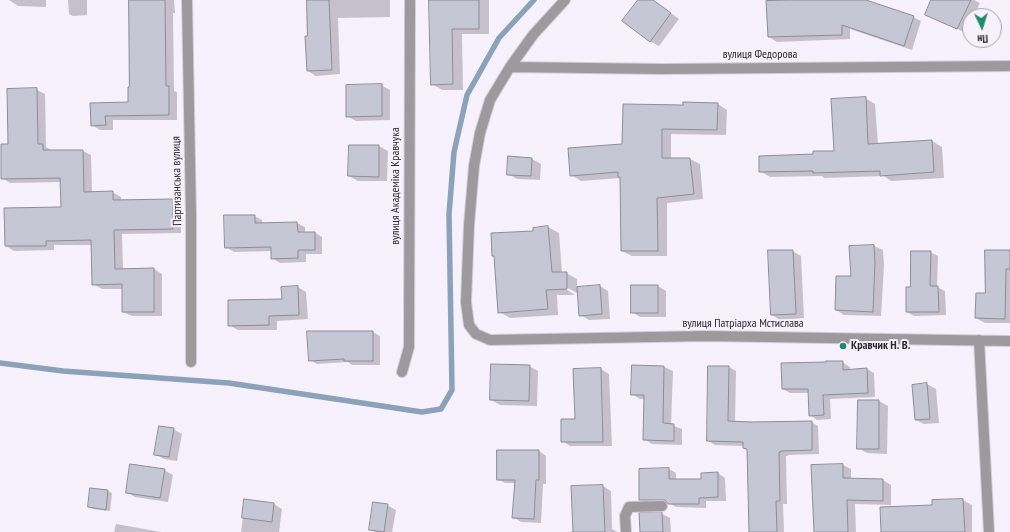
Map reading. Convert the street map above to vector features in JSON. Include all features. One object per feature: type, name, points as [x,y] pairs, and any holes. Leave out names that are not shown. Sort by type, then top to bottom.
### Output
[{"type":"street","name":"Партизанська вулиця","points":[[187,0],[192,215],[191,362]]},
{"type":"street","name":"вулиця Академіка Кравчука","points":[[402,372],[409,347],[410,0]]},
{"type":"street","points":[[510,67],[533,35],[565,0]]},
{"type":"street","name":"вулиця Федорова","points":[[510,67],[670,69],[1010,66]]},
{"type":"street","name":"вулиця Патріарха Мстислава","points":[[510,67],[490,100],[480,133],[474,166],[469,225],[466,302],[469,326],[476,334],[490,340],[706,336],[1010,341]]},
{"type":"street","points":[[979,340],[988,532]]},
{"type":"street","points":[[626,532],[625,516],[629,508],[662,506]]},
{"type":"building","points":[[129,0],[165,0],[166,86],[169,86],[169,115],[105,116],[106,125],[91,126],[90,103],[128,102]]},
{"type":"building","points":[[307,0],[329,0],[332,70],[307,71],[305,36],[307,36]]},
{"type":"building","points":[[429,0],[479,0],[479,29],[452,29],[453,84],[431,85]]},
{"type":"building","points":[[638,0],[653,0],[671,13],[650,42],[622,21]]},
{"type":"building","points":[[866,0],[914,16],[904,46],[842,25],[842,35],[768,37],[766,1]]},
{"type":"building","points":[[931,0],[971,0],[967,8],[962,8],[962,19],[957,29],[925,15]]},
{"type":"building","points":[[382,84],[382,116],[346,117],[346,85]]},
{"type":"building","points":[[37,88],[38,144],[43,144],[43,150],[83,150],[84,192],[113,191],[113,200],[173,199],[173,229],[114,230],[115,269],[154,268],[154,312],[122,312],[122,284],[92,285],[91,240],[46,241],[46,246],[5,246],[4,208],[61,207],[60,178],[1,179],[1,144],[8,144],[7,89]]},
{"type":"building","points":[[866,97],[868,144],[932,140],[934,172],[880,176],[880,171],[813,173],[813,171],[759,172],[759,156],[813,154],[813,151],[834,151],[831,99]]},
{"type":"building","points":[[683,102],[718,103],[717,130],[662,129],[662,158],[690,158],[694,194],[657,198],[658,251],[621,251],[620,177],[618,177],[618,172],[570,176],[568,148],[622,144],[623,104],[683,105]]},
{"type":"building","points":[[349,145],[379,145],[379,177],[348,176]]},
{"type":"building","points":[[508,156],[532,158],[531,176],[507,175]]},
{"type":"building","points":[[224,215],[255,215],[255,223],[297,222],[298,232],[315,232],[315,250],[298,250],[298,258],[271,259],[271,247],[225,248]]},
{"type":"building","points":[[548,226],[552,272],[567,272],[567,289],[546,290],[548,309],[498,313],[491,233],[533,231],[533,228]]},
{"type":"building","points":[[874,245],[875,261],[873,312],[835,310],[836,276],[851,276],[849,246]]},
{"type":"building","points":[[768,250],[793,250],[796,314],[771,315]]},
{"type":"building","points":[[985,250],[1010,250],[1010,269],[1006,269],[1005,319],[975,318],[976,293],[985,293]]},
{"type":"building","points":[[911,251],[931,251],[930,286],[938,286],[939,312],[906,312],[906,287],[910,287]]},
{"type":"building","points":[[600,285],[602,314],[579,316],[577,287]]},
{"type":"building","points":[[631,285],[658,285],[658,313],[631,313]]},
{"type":"building","points":[[298,286],[299,315],[269,316],[269,325],[228,326],[228,300],[282,299],[281,287]]},
{"type":"building","points":[[307,331],[373,331],[373,361],[344,361],[344,359],[309,361]]},
{"type":"building","points":[[843,361],[843,370],[867,368],[868,393],[823,395],[824,415],[809,416],[808,389],[782,389],[781,363]]},
{"type":"building","points":[[491,364],[530,365],[529,401],[490,400]]},
{"type":"building","points":[[632,365],[664,366],[663,423],[674,424],[674,441],[643,440],[644,395],[631,395]]},
{"type":"building","points":[[708,366],[729,366],[728,421],[812,421],[812,450],[779,452],[780,501],[776,501],[777,532],[749,532],[747,449],[743,448],[743,442],[707,441]]},
{"type":"building","points":[[601,368],[603,442],[561,442],[561,419],[575,419],[573,369]]},
{"type":"building","points":[[927,383],[930,419],[915,420],[912,385]]},
{"type":"building","points":[[858,400],[879,400],[879,449],[857,449]]},
{"type":"building","points":[[159,426],[174,428],[169,457],[154,455]]},
{"type":"building","points":[[497,450],[539,450],[539,480],[536,480],[534,519],[512,518],[515,480],[497,480]]},
{"type":"building","points":[[130,464],[165,469],[160,498],[126,493]]},
{"type":"building","points":[[843,464],[843,478],[883,479],[883,501],[847,500],[848,532],[814,532],[811,465]]},
{"type":"building","points":[[669,468],[669,479],[701,479],[701,473],[718,472],[718,497],[699,498],[699,504],[668,504],[665,500],[639,500],[639,469]]},
{"type":"building","points":[[603,485],[605,532],[573,532],[571,486]]},
{"type":"building","points":[[90,488],[108,490],[106,510],[88,507]]},
{"type":"building","points":[[244,499],[274,503],[272,522],[242,518]]},
{"type":"building","points":[[963,499],[965,532],[881,532],[880,507],[932,505],[932,500]]},
{"type":"building","points":[[373,502],[388,504],[384,532],[369,530]]},
{"type":"building","points":[[662,512],[663,532],[640,532],[639,513]]},
{"type":"waterway","points":[[0,363],[63,371],[229,383],[422,412],[441,409],[452,390],[449,214],[454,152],[467,95],[499,38],[534,0]]},
{"type":"place","name":"Кравчик Н. В.","points":[[843,346]]}]
